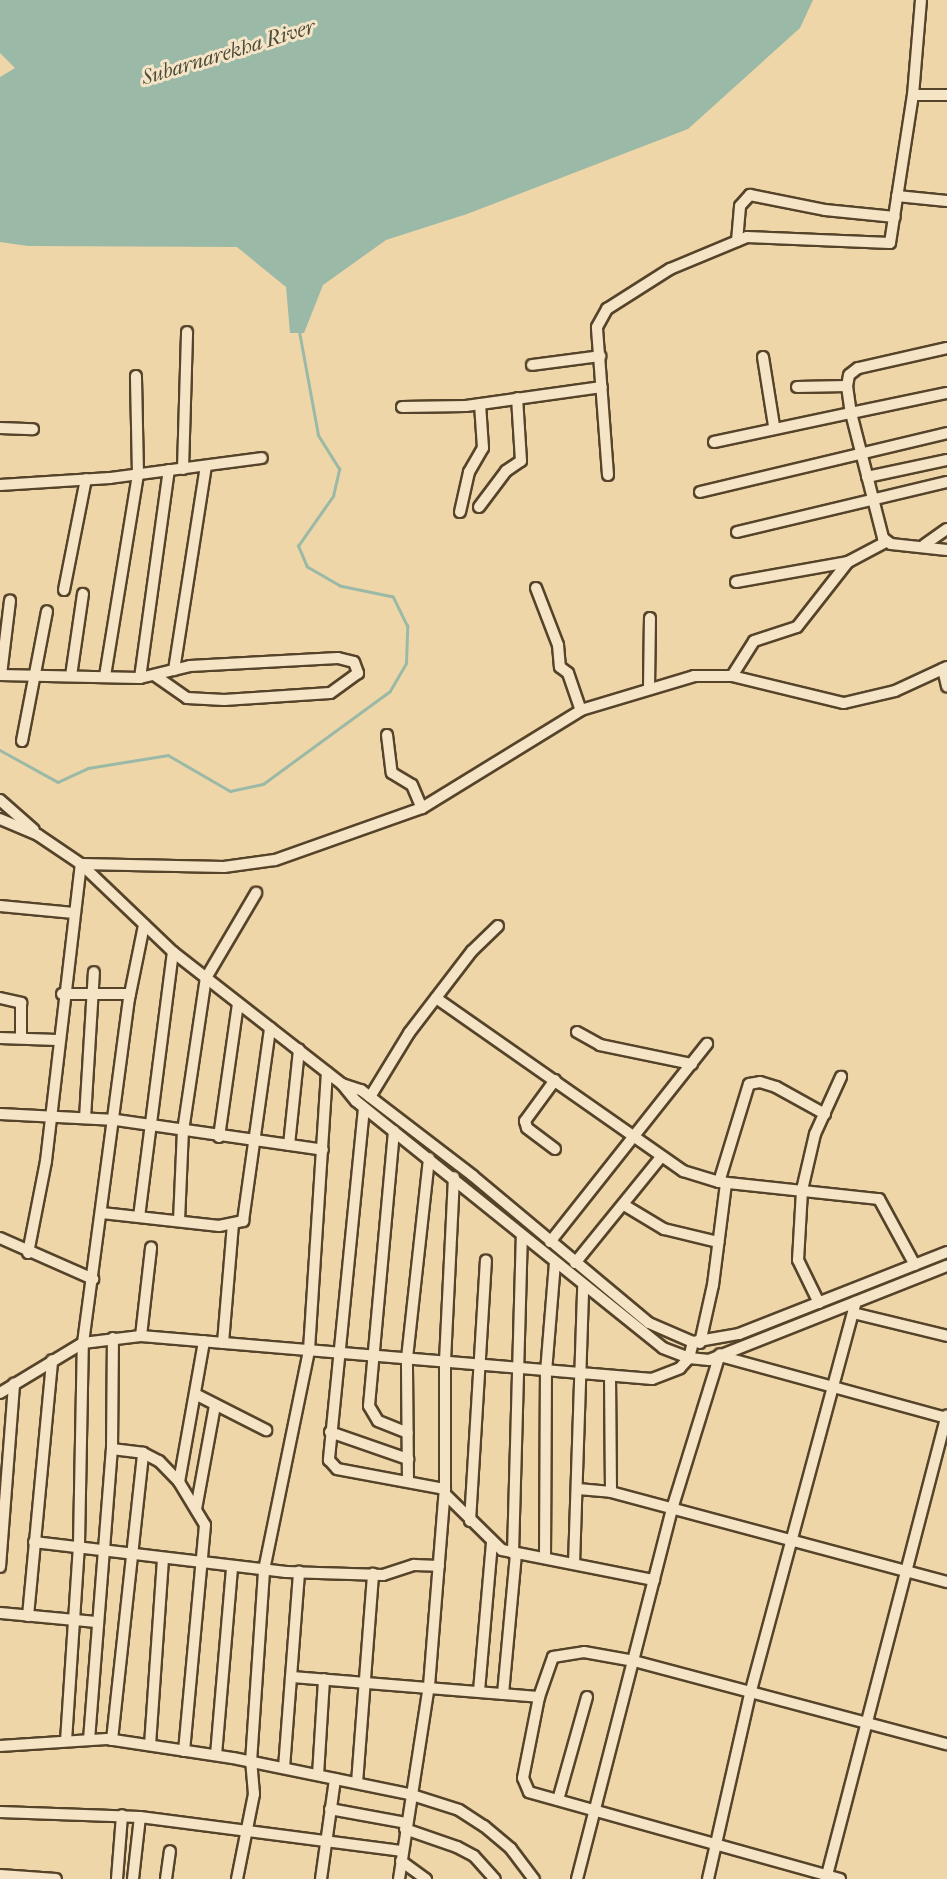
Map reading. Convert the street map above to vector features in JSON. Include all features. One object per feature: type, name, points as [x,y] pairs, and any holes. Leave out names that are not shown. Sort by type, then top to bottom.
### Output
[{"type":"street","points":[[608,475],[597,327],[602,314],[663,273],[737,241],[762,235],[887,244],[895,217],[914,95],[921,0]]},
{"type":"street","points":[[914,95],[947,95]]},
{"type":"street","points":[[737,241],[740,206],[750,195],[825,210],[895,217]]},
{"type":"street","points":[[897,196],[947,201]]},
{"type":"street","points":[[183,468],[187,332]]},
{"type":"street","points":[[886,542],[851,413],[847,386],[849,375],[858,368],[947,348]]},
{"type":"street","points":[[532,365],[600,356]]},
{"type":"street","points":[[763,357],[774,426]]},
{"type":"street","points":[[105,677],[138,474],[136,376]]},
{"type":"street","points":[[797,387],[847,386]]},
{"type":"street","points":[[402,407],[480,404],[602,387]]},
{"type":"street","points":[[713,442],[774,426],[947,393]]},
{"type":"street","points":[[479,507],[506,471],[521,461],[517,398]]},
{"type":"street","points":[[460,512],[469,472],[483,448],[480,404]]},
{"type":"street","points":[[0,428],[33,429]]},
{"type":"street","points":[[700,492],[947,433]]},
{"type":"street","points":[[0,485],[138,474],[262,458]]},
{"type":"street","points":[[867,477],[947,460]]},
{"type":"street","points":[[174,670],[206,466]]},
{"type":"street","points":[[140,678],[169,470]]},
{"type":"street","points":[[64,590],[86,479]]},
{"type":"street","points":[[737,531],[947,482]]},
{"type":"street","points":[[924,545],[947,529]]},
{"type":"street","points":[[736,582],[848,562],[886,542],[924,545],[947,551]]},
{"type":"street","points":[[732,676],[754,641],[804,622],[848,562]]},
{"type":"street","points":[[536,588],[558,645],[560,667],[568,673],[581,710]]},
{"type":"street","points":[[71,676],[83,594]]},
{"type":"street","points":[[10,601],[1,675],[140,678],[174,670],[338,658],[354,662],[358,673],[337,690],[320,695],[216,700],[187,698],[155,676]]},
{"type":"street","points":[[22,741],[47,611]]},
{"type":"street","points":[[649,688],[650,618]]},
{"type":"street","points":[[81,864],[247,866],[275,860],[422,808],[581,710],[694,676],[732,676],[844,703],[895,691],[945,668],[947,687]]},
{"type":"street","points":[[387,735],[392,772],[412,785],[422,808]]},
{"type":"street","points":[[0,800],[38,835],[81,864],[173,952],[342,1084],[364,1108],[454,1177],[583,1287],[647,1337],[689,1358],[720,1356],[854,1307],[947,1266]]},
{"type":"street","points":[[0,819],[38,835]]},
{"type":"street","points":[[28,1252],[49,1116],[62,994],[81,864]]},
{"type":"street","points":[[178,1221],[183,1131],[206,978],[256,893]]},
{"type":"street","points":[[0,906],[74,913]]},
{"type":"street","points":[[66,1741],[79,1548],[83,1343],[116,1120],[130,994],[144,925]]},
{"type":"street","points":[[370,1097],[436,998],[472,951],[498,926]]},
{"type":"street","points":[[139,1217],[173,952]]},
{"type":"street","points":[[85,1118],[94,972]]},
{"type":"street","points":[[62,994],[130,994]]},
{"type":"street","points":[[0,998],[21,1003],[21,1038]]},
{"type":"street","points":[[436,998],[683,1171],[722,1182],[879,1199],[915,1265]]},
{"type":"street","points":[[219,1137],[238,1003]]},
{"type":"street","points":[[102,1213],[233,1224],[246,1218],[270,1028]]},
{"type":"street","points":[[577,1032],[600,1045],[692,1064]]},
{"type":"street","points":[[0,1038],[57,1040]]},
{"type":"street","points":[[550,1242],[707,1044]]},
{"type":"street","points":[[289,1145],[299,1050]]},
{"type":"street","points":[[237,1879],[254,1794],[251,1762],[264,1570],[309,1350],[327,1073]]},
{"type":"street","points":[[819,1304],[798,1260],[802,1190],[825,1114],[841,1077]]},
{"type":"street","points":[[555,1080],[525,1121],[527,1128],[555,1149]]},
{"type":"street","points":[[0,1393],[83,1343],[141,1336],[546,1372],[663,1377],[689,1358],[696,1342],[719,1242],[722,1182],[749,1084],[760,1082],[776,1087],[825,1114]]},
{"type":"street","points":[[342,1084],[370,1097],[649,1323],[696,1342],[718,1341],[819,1304],[947,1252]]},
{"type":"street","points":[[364,1108],[342,1353],[327,1453],[331,1465],[445,1492],[492,1543],[514,1554],[654,1580]]},
{"type":"street","points":[[0,1114],[116,1120],[323,1150]]},
{"type":"street","points":[[394,1131],[369,1411],[377,1421],[408,1433]]},
{"type":"street","points":[[575,1263],[661,1157]]},
{"type":"street","points":[[408,1482],[407,1358],[429,1158]]},
{"type":"street","points":[[399,1879],[409,1794],[429,1686],[445,1492],[445,1361],[454,1177]]},
{"type":"street","points":[[624,1205],[664,1228],[719,1242]]},
{"type":"street","points":[[223,1343],[233,1224]]},
{"type":"street","points":[[503,1693],[514,1554],[522,1235]]},
{"type":"street","points":[[0,1238],[93,1279]]},
{"type":"street","points":[[141,1336],[150,1248]]},
{"type":"street","points":[[470,1521],[486,1260]]},
{"type":"street","points":[[545,1558],[546,1372],[555,1263]]},
{"type":"street","points":[[574,1564],[583,1287]]},
{"type":"street","points":[[854,1307],[947,1336]]},
{"type":"street","points":[[708,1879],[718,1845],[750,1693],[854,1307]]},
{"type":"street","points":[[89,1740],[112,1449],[113,1338]]},
{"type":"street","points":[[179,1482],[204,1341]]},
{"type":"street","points":[[577,1879],[672,1509],[720,1356],[718,1341]]},
{"type":"street","points":[[720,1356],[947,1417],[827,1877]]},
{"type":"street","points":[[28,1616],[52,1360]]},
{"type":"street","points":[[610,1376],[611,1492]]},
{"type":"street","points":[[0,1567],[14,1384]]},
{"type":"street","points":[[195,1394],[266,1430]]},
{"type":"street","points":[[197,1509],[215,1405]]},
{"type":"street","points":[[330,1432],[408,1459]]},
{"type":"street","points":[[112,1449],[143,1453],[159,1461],[179,1482],[197,1509],[206,1533],[184,1751]]},
{"type":"street","points":[[112,1740],[129,1554],[143,1453]]},
{"type":"street","points":[[578,1489],[611,1492],[791,1538],[947,1582]]},
{"type":"street","points":[[34,1542],[264,1570],[373,1574],[414,1565],[439,1566]]},
{"type":"street","points":[[479,1691],[492,1543]]},
{"type":"street","points":[[150,1745],[163,1559]]},
{"type":"street","points":[[216,1755],[232,1568]]},
{"type":"street","points":[[284,1768],[299,1572]]},
{"type":"street","points":[[357,1783],[373,1574]]},
{"type":"street","points":[[0,1614],[97,1622]]},
{"type":"street","points":[[840,1879],[529,1792],[524,1783],[539,1697],[550,1664],[559,1655],[584,1652],[634,1661],[947,1744]]},
{"type":"street","points":[[291,1677],[429,1686],[539,1697]]},
{"type":"street","points":[[318,1775],[324,1679]]},
{"type":"street","points":[[558,1800],[587,1697]]},
{"type":"street","points":[[0,1746],[112,1740],[216,1755],[409,1794],[459,1810],[484,1826],[512,1849],[534,1879]]},
{"type":"street","points":[[321,1879],[335,1779]]},
{"type":"street","points":[[330,1809],[405,1826],[457,1847],[474,1856],[495,1879]]},
{"type":"street","points":[[0,1812],[140,1816],[326,1842],[402,1856],[426,1879]]},
{"type":"street","points":[[117,1879],[122,1815]]},
{"type":"street","points":[[133,1879],[140,1816]]},
{"type":"street","points":[[166,1879],[170,1851]]},
{"type":"street","points":[[0,1875],[56,1879]]},
{"type":"water","name":"Subarnarekha River","points":[[0,0],[813,0],[800,28],[688,129],[467,214],[386,240],[323,285],[304,333],[290,333],[286,287],[237,247],[28,246],[0,242],[0,77],[15,68],[0,53]]},
{"type":"waterway","points":[[0,750],[58,782],[88,768],[168,755],[230,791],[263,784],[390,691],[406,663],[407,626],[393,597],[340,586],[307,567],[298,546],[333,496],[339,469],[318,435],[299,331]]}]
